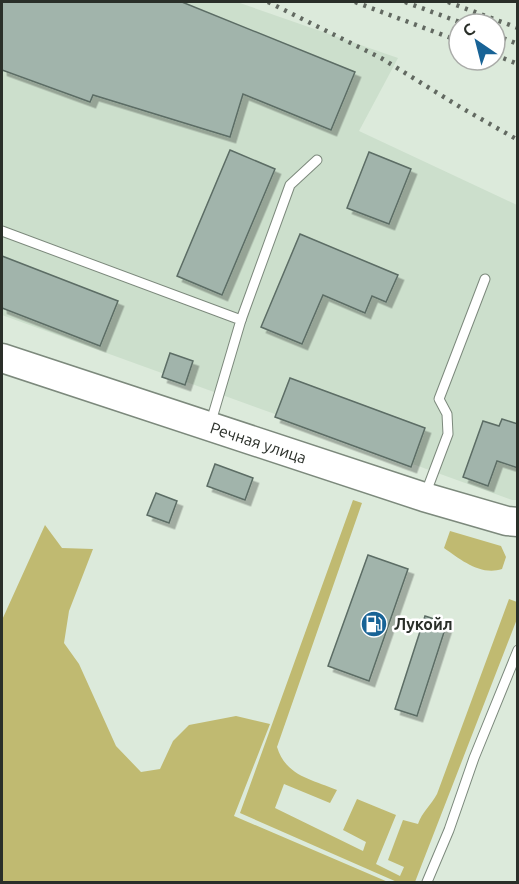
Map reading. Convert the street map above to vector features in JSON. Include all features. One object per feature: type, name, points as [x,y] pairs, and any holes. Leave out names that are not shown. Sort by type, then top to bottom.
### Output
[{"type":"main road","name":"Речная улица","points":[[2,358],[424,497],[507,521],[518,522]]},
{"type":"lane","points":[[209,427],[241,320],[290,185],[317,160]]},
{"type":"lane","points":[[2,231],[241,320]]},
{"type":"lane","points":[[424,497],[448,434],[447,414],[439,399],[485,279]]},
{"type":"lane","points":[[427,882],[518,650]]},
{"type":"shaded area","points":[[2,2],[237,2],[398,58],[359,131],[517,205],[517,500],[2,315]]},
{"type":"shaded area","points":[[353,500],[362,503],[277,747],[281,757],[293,770],[337,790],[330,803],[284,784],[275,808],[363,851],[366,842],[343,830],[357,799],[396,815],[376,864],[400,876],[404,867],[388,860],[403,820],[418,824],[437,794],[509,599],[517,602],[517,619],[415,882],[397,882],[240,813]]},
{"type":"shaded area","points":[[45,525],[62,548],[93,549],[69,611],[64,643],[79,664],[116,746],[141,772],[160,769],[173,741],[189,725],[236,716],[270,724],[234,816],[388,882],[2,882],[2,620]]},
{"type":"shaded area","points":[[450,531],[501,546],[506,557],[502,569],[494,571],[479,569],[444,548]]},
{"type":"building","points":[[2,2],[182,2],[355,72],[331,130],[243,94],[230,137],[93,95],[90,102],[2,70]]},
{"type":"building","points":[[230,150],[275,169],[222,295],[177,276]]},
{"type":"building","points":[[369,152],[411,169],[389,224],[347,208]]},
{"type":"building","points":[[300,234],[398,275],[386,302],[372,296],[365,313],[323,295],[302,344],[261,327]]},
{"type":"building","points":[[2,256],[118,301],[100,346],[2,308]]},
{"type":"building","points":[[170,353],[193,361],[185,385],[162,377]]},
{"type":"building","points":[[290,378],[425,428],[411,467],[275,417]]},
{"type":"building","points":[[502,419],[518,424],[518,468],[497,461],[488,486],[463,477],[483,421],[499,426]]},
{"type":"building","points":[[215,464],[253,478],[245,500],[207,486]]},
{"type":"building","points":[[156,493],[177,501],[169,523],[147,515]]},
{"type":"building","points":[[368,555],[408,569],[369,681],[328,666]]},
{"type":"building","points":[[425,616],[447,623],[417,716],[395,709]]},
{"type":"railway","points":[[268,2],[381,58],[518,140]]},
{"type":"railway","points":[[355,2],[447,36]]},
{"type":"railway","points":[[405,2],[447,17]]},
{"type":"railway","points":[[448,2],[518,28]]},
{"type":"railway","points":[[507,40],[518,44]]},
{"type":"railway","points":[[507,60],[518,64]]},
{"type":"place","name":"Лукойл","points":[[374,624]]}]
